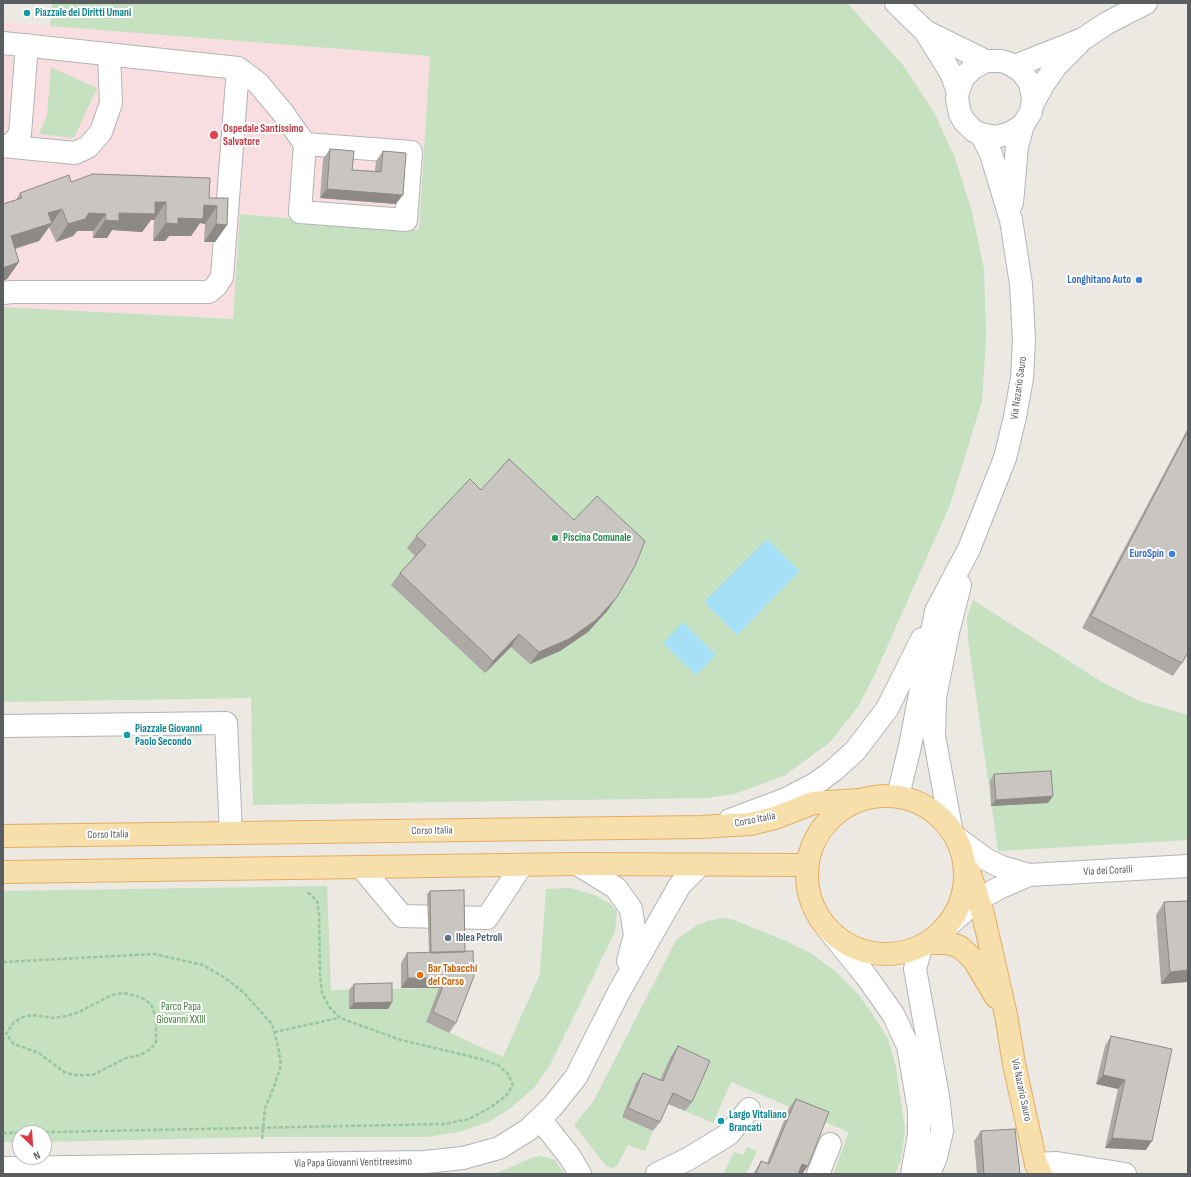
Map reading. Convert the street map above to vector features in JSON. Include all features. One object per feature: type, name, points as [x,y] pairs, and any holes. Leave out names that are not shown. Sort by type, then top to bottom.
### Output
[{"type":"main road","points":[[878,795],[898,796],[918,802],[937,813],[958,841],[966,875],[964,895],[956,913],[931,940],[896,954],[871,953],[847,944],[827,928],[814,909],[807,888],[807,865],[812,844],[823,826],[839,810],[858,800],[878,795]]},
{"type":"main road","name":"Corso Italia","points":[[3,836],[701,827],[750,824],[775,818],[813,803],[858,800]]},
{"type":"main road","name":"Via Nazario Sauro","points":[[958,841],[979,899],[1006,1015],[1014,1064],[1039,1169]]},
{"type":"main road","points":[[3,872],[577,864],[807,865]]},
{"type":"main road","points":[[931,940],[960,947],[974,960],[1006,1015]]},
{"type":"street","points":[[896,3],[925,31],[951,73],[958,92],[960,114],[969,126],[981,134],[1003,136],[1017,130],[1023,125]]},
{"type":"street","points":[[1015,66],[1083,38],[1107,23],[1146,3]]},
{"type":"street","points":[[925,31],[986,61],[1001,61],[1015,66],[1026,76],[1030,83],[1032,90],[1032,105],[1031,112],[1023,125],[1017,146],[1013,173],[1011,220]]},
{"type":"street","points":[[1032,105],[1056,66],[1083,38]]},
{"type":"street","points":[[3,43],[238,68],[258,83],[283,113],[305,144],[300,212],[406,220],[411,152],[305,144]]},
{"type":"street","points":[[7,146],[20,134],[27,45]]},
{"type":"street","points":[[7,146],[75,153],[88,147],[101,132],[111,102],[109,54]]},
{"type":"street","points":[[958,92],[963,78],[968,72],[986,61]]},
{"type":"street","points":[[3,294],[13,292],[209,292],[216,286],[222,276],[238,68]]},
{"type":"street","points":[[981,134],[991,154],[1011,220]]},
{"type":"street","name":"Via Nazario Sauro","points":[[969,549],[1005,458],[1015,417],[1022,378],[1024,340],[1021,292],[1011,220]]},
{"type":"street","points":[[701,827],[772,806],[815,784],[834,770],[855,751],[887,709],[969,549]]},
{"type":"street","points":[[969,549],[948,632],[935,698],[934,736],[958,841],[987,860],[1002,867],[1029,875]]},
{"type":"street","points":[[898,796],[936,612]]},
{"type":"street","points":[[3,726],[226,724],[231,834]]},
{"type":"street","points":[[577,864],[616,888],[631,909],[635,935],[620,990]]},
{"type":"street","points":[[361,867],[402,916],[488,918],[522,865]]},
{"type":"street","points":[[620,990],[680,885],[700,865]]},
{"type":"street","name":"Via dei Coralli","points":[[1029,875],[1188,866]]},
{"type":"street","points":[[929,1174],[936,1157],[942,1130],[938,1096],[914,969],[931,940],[979,899],[999,888],[1029,875]]},
{"type":"street","points":[[827,928],[893,1014],[908,1046],[919,1110],[919,1135],[912,1174]]},
{"type":"street","name":"Via Papa Giovanni Ventitreesimo","points":[[3,1168],[219,1169],[262,1164],[425,1162],[463,1158],[499,1148],[528,1130],[540,1119],[552,1107],[576,1077],[620,990]]},
{"type":"street","points":[[657,1174],[688,1159],[729,1134],[749,1109]]},
{"type":"street","points":[[540,1119],[570,1157],[580,1174]]},
{"type":"street","points":[[818,1174],[830,1144]]},
{"type":"street","points":[[1039,1169],[1057,1163],[1125,1174]]},
{"type":"path","points":[[3,1133],[444,1124],[469,1119],[491,1107],[506,1096],[512,1085],[508,1074],[498,1065],[481,1059],[401,1040],[340,1018],[330,1008],[322,993],[320,975],[319,913],[316,901],[310,894],[299,889]]},
{"type":"path","points":[[3,962],[154,954],[204,965],[243,992],[272,1024],[281,1065],[265,1108],[262,1137],[262,1164]]},
{"type":"path","points":[[124,993],[140,997],[151,1004],[156,1018],[157,1032],[156,1042],[152,1049],[140,1055],[126,1058],[93,1075],[74,1075],[64,1072],[39,1053],[14,1044],[6,1034],[14,1022],[23,1018],[32,1015],[54,1018],[66,1016],[79,1012],[104,998],[124,993]]},
{"type":"path","points":[[274,1032],[340,1018]]},
{"type":"shaded area","name":"Ospedale Santissimo Salvatore","points":[[3,22],[431,56],[418,230],[241,214],[233,319],[3,307]]},
{"type":"green space","points":[[52,3],[847,3],[903,65],[934,112],[955,158],[971,208],[984,269],[986,337],[982,401],[950,505],[875,674],[858,707],[829,743],[784,776],[734,794],[707,798],[253,805],[251,698],[3,702],[3,307],[233,319],[240,214],[419,230],[430,56],[50,26]]},
{"type":"green space","points":[[51,67],[97,88],[74,138],[39,134],[47,115]]},
{"type":"green space","points":[[973,600],[1102,682],[1142,702],[1188,715],[1188,840],[998,851],[968,639],[967,617]]},
{"type":"green space","name":"Parco Papa Giovanni XXIII","points":[[327,886],[331,990],[439,988],[426,1022],[503,1057],[540,974],[546,889],[571,888],[595,895],[612,905],[617,911],[615,932],[551,1063],[535,1087],[508,1110],[488,1122],[459,1132],[427,1137],[262,1137],[52,1142],[52,1125],[12,1125],[12,1142],[3,1142],[3,891]]},
{"type":"green space","points":[[722,918],[734,920],[788,942],[812,954],[835,971],[858,994],[873,1015],[888,1039],[896,1067],[905,1129],[901,1160],[895,1174],[833,1174],[849,1132],[731,1082],[713,1123],[685,1111],[703,1070],[656,1091],[622,1117],[653,1131],[645,1151],[628,1145],[617,1166],[612,1168],[606,1166],[574,1125],[593,1102],[676,940],[696,926],[708,921]]},
{"type":"green space","points":[[747,1147],[757,1151],[746,1174],[723,1174],[734,1152],[743,1155]]},
{"type":"green space","points":[[541,1156],[555,1160],[564,1174],[494,1174],[534,1157]]},
{"type":"water","points":[[767,539],[800,571],[737,635],[704,602]]},
{"type":"water","points":[[683,622],[716,655],[696,675],[663,643]]},
{"type":"building","points":[[330,149],[354,151],[352,170],[381,172],[383,151],[406,153],[403,195],[327,189]]},
{"type":"building","points":[[93,174],[210,178],[209,198],[228,198],[227,225],[216,224],[217,206],[204,205],[203,219],[178,218],[178,224],[166,223],[166,202],[155,202],[155,214],[119,213],[119,221],[105,220],[106,214],[89,213],[85,219],[68,224],[62,209],[48,213],[52,223],[11,236],[19,262],[3,268],[3,204],[22,198],[20,193],[69,175],[71,182]]},
{"type":"building","points":[[1188,431],[1188,652],[1182,663],[1091,616]]},
{"type":"building","points":[[509,459],[574,520],[597,496],[645,541],[635,566],[617,597],[596,620],[569,639],[539,652],[519,634],[493,661],[400,573],[426,545],[416,536],[470,479],[481,490]]},
{"type":"building","points":[[1051,771],[1053,796],[996,800],[994,774]]},
{"type":"building","points":[[464,890],[465,952],[431,953],[430,891]]},
{"type":"building","points":[[1188,901],[1188,970],[1170,972],[1164,902]]},
{"type":"building","points":[[473,951],[474,976],[456,1023],[433,1012],[446,978],[408,978],[407,953]]},
{"type":"building","points":[[392,983],[392,1002],[354,1003],[354,984]]},
{"type":"building","points":[[1111,1036],[1172,1049],[1152,1141],[1112,1138],[1125,1080],[1103,1075]]},
{"type":"building","points":[[678,1046],[710,1061],[692,1102],[673,1093],[660,1122],[628,1108],[643,1073],[663,1081]]},
{"type":"building","points":[[796,1099],[829,1112],[808,1166],[802,1164],[798,1174],[756,1174],[761,1161],[769,1164]]},
{"type":"building","points":[[1015,1129],[1020,1174],[984,1174],[981,1131]]},
{"type":"place","name":"Piazzale dei Diritti Umani","points":[[27,13]]},
{"type":"place","name":"Ospedale Santissimo Salvatore","points":[[214,135]]},
{"type":"place","name":"Longhitano Auto","points":[[1139,280]]},
{"type":"place","name":"Piscina Comunale","points":[[555,538]]},
{"type":"place","name":"EuroSpin","points":[[1172,554]]},
{"type":"place","name":"Piazzale Giovanni Paolo Secondo","points":[[127,735]]},
{"type":"place","name":"Iblea Petroli","points":[[448,938]]},
{"type":"place","name":"Bar Tabacchi del Corso","points":[[420,975]]},
{"type":"place","name":"Largo Vitaliano Brancati","points":[[721,1121]]}]
